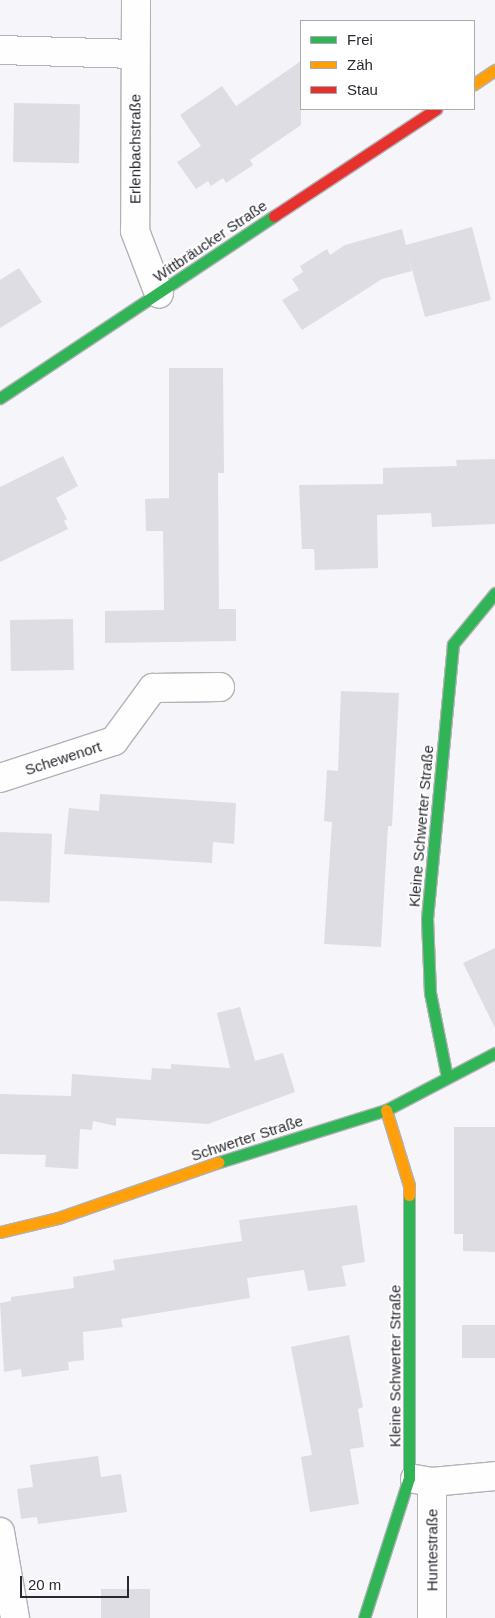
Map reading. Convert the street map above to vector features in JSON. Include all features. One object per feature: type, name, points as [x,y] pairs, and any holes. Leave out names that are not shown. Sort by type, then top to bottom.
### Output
[{"type":"street","name":"Erlenbachstraße","points":[[136,0],[135,231],[159,294]]},
{"type":"street","points":[[0,50],[135,54]]},
{"type":"street","points":[[475,83],[495,70]]},
{"type":"street","name":"Wittbräucker Straße","points":[[0,398],[435,110]]},
{"type":"street","name":"Kleine Schwerter Straße","points":[[447,1077],[430,993],[427,919],[453,644],[495,592]]},
{"type":"street","name":"Schewenort","points":[[0,778],[114,740],[153,688],[220,687]]},
{"type":"street","name":"Schwerter Straße","points":[[0,1232],[58,1218],[191,1171],[386,1110],[495,1053]]},
{"type":"street","name":"Kleine Schwerter Straße","points":[[364,1618],[421,1480],[409,1185],[386,1110]]},
{"type":"street","points":[[421,1480],[495,1476]]},
{"type":"street","name":"Huntestraße","points":[[421,1480],[432,1618]]},
{"type":"street","points":[[0,1532],[15,1618]]},
{"type":"building","points":[[300,62],[301,125],[250,160],[253,165],[226,183],[223,178],[211,186],[208,181],[196,189],[177,162],[201,146],[180,115],[222,86],[236,106]]},
{"type":"building","points":[[14,103],[80,104],[79,163],[13,162]]},
{"type":"building","points":[[472,227],[491,300],[425,317],[408,255],[412,271],[382,279],[302,330],[282,300],[299,290],[292,279],[303,272],[300,266],[327,249],[330,255],[345,245],[402,229],[406,245]]},
{"type":"building","points":[[19,268],[42,302],[0,328],[0,280]]},
{"type":"building","points":[[169,368],[223,368],[224,473],[218,473],[219,609],[236,609],[236,641],[105,643],[105,611],[164,610],[163,531],[146,531],[145,499],[169,498]]},
{"type":"building","points":[[63,456],[78,486],[56,498],[67,519],[64,521],[68,529],[0,562],[0,487]]},
{"type":"building","points":[[495,459],[495,524],[432,527],[431,513],[377,515],[378,568],[315,570],[314,549],[302,549],[299,485],[383,484],[383,468],[457,466],[456,460]]},
{"type":"building","points":[[73,619],[74,670],[11,671],[10,620]]},
{"type":"building","points":[[341,691],[399,693],[392,826],[388,826],[381,947],[324,944],[332,822],[324,821],[327,770],[338,771]]},
{"type":"building","points":[[100,794],[236,803],[234,844],[213,842],[212,863],[64,854],[69,808],[99,811]]},
{"type":"building","points":[[0,832],[52,834],[50,903],[0,901]]},
{"type":"building","points":[[495,948],[495,1028],[463,963]]},
{"type":"building","points":[[240,1007],[255,1061],[283,1053],[295,1092],[208,1124],[116,1118],[116,1126],[93,1121],[92,1130],[80,1129],[78,1169],[45,1167],[46,1155],[0,1154],[0,1094],[71,1096],[72,1074],[151,1080],[152,1068],[171,1069],[171,1064],[230,1068],[217,1013]]},
{"type":"building","points":[[454,1127],[495,1127],[495,1252],[463,1251],[463,1234],[454,1234]]},
{"type":"building","points":[[357,1205],[365,1262],[342,1266],[346,1286],[308,1291],[304,1270],[247,1278],[250,1298],[121,1319],[123,1327],[83,1332],[84,1360],[68,1362],[69,1370],[22,1377],[21,1369],[4,1372],[0,1303],[11,1301],[11,1297],[74,1288],[73,1277],[115,1270],[113,1260],[242,1241],[239,1220]]},
{"type":"building","points":[[462,1325],[495,1325],[495,1358],[462,1358]]},
{"type":"building","points":[[349,1335],[363,1407],[358,1409],[364,1447],[350,1449],[359,1504],[310,1512],[301,1457],[312,1455],[291,1347]]},
{"type":"building","points":[[98,1456],[101,1477],[121,1474],[127,1512],[38,1524],[37,1517],[21,1519],[17,1489],[33,1487],[30,1465]]},
{"type":"building","points":[[101,1589],[150,1589],[150,1618],[101,1618]]},
{"type":"traffic: fast","points":[[0,398],[274,216]]},
{"type":"traffic: fast","points":[[447,1077],[430,993],[427,919],[453,644],[495,593]]},
{"type":"traffic: fast","points":[[219,1162],[386,1110],[495,1053]]},
{"type":"traffic: fast","points":[[364,1618],[409,1478],[409,1195]]},
{"type":"traffic: slow","points":[[475,83],[495,70]]},
{"type":"traffic: slow","points":[[386,1110],[409,1185],[409,1195]]},
{"type":"traffic: slow","points":[[0,1232],[58,1218],[219,1162]]},
{"type":"traffic: jam","points":[[274,216],[434,110]]}]
